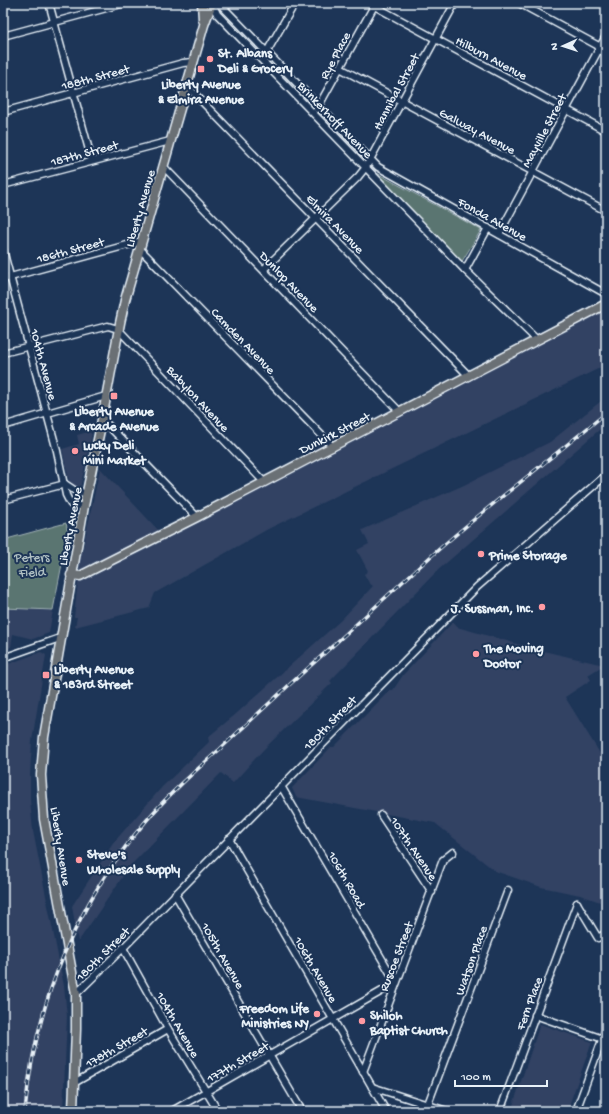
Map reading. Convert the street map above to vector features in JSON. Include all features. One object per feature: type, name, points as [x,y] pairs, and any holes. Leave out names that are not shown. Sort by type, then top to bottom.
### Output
[{"type":"main road","points":[[202,3],[204,25]]},
{"type":"main road","name":"Liberty Avenue","points":[[73,1111],[76,994],[48,843],[42,797],[41,770],[44,742],[71,575],[118,329],[186,85],[212,3]]},
{"type":"main road","name":"Dunkirk Street","points":[[71,575],[80,576],[197,517],[606,304]]},
{"type":"street","points":[[49,3],[92,161]]},
{"type":"street","points":[[3,36],[125,3]]},
{"type":"street","name":"Brinkerhoff Avenue","points":[[212,3],[222,6],[370,160]]},
{"type":"street","name":"Brinkerhoff Avenue","points":[[212,3],[217,14],[465,270],[537,340]]},
{"type":"street","points":[[262,60],[295,3]]},
{"type":"street","name":"Hannibal Street","points":[[264,269],[366,168],[455,3]]},
{"type":"street","points":[[519,3],[603,48]]},
{"type":"street","name":"Hilburn Avenue","points":[[371,4],[606,131]]},
{"type":"street","name":"Rye Place","points":[[314,114],[340,68],[371,4]]},
{"type":"street","name":"Mayville Street","points":[[499,234],[566,110],[603,48],[606,36]]},
{"type":"street","name":"188th Street","points":[[3,112],[183,63],[193,62]]},
{"type":"street","name":"Galway Avenue","points":[[340,68],[606,211]]},
{"type":"street","name":"Elmira Avenue","points":[[186,85],[469,376]]},
{"type":"street","name":"187th Street","points":[[3,185],[170,141]]},
{"type":"street","name":"Fonda Avenue","points":[[370,160],[378,167],[606,294]]},
{"type":"street","name":"Dunlop Avenue","points":[[163,166],[264,269],[400,412]]},
{"type":"street","points":[[465,270],[488,228]]},
{"type":"street","name":"186th Street","points":[[3,279],[141,245]]},
{"type":"street","name":"Camden Avenue","points":[[141,245],[333,447]]},
{"type":"street","name":"104th Avenue","points":[[3,250],[47,414],[65,484],[66,495],[70,503],[74,506],[84,506]]},
{"type":"street","points":[[3,353],[108,326],[118,329]]},
{"type":"street","name":"Babylon Avenue","points":[[118,329],[264,482]]},
{"type":"street","points":[[3,426],[106,396]]},
{"type":"street","points":[[102,419],[197,517]]},
{"type":"street","name":"180th Street","points":[[76,994],[477,587],[606,475]]},
{"type":"street","points":[[3,500],[65,484],[77,492],[86,493]]},
{"type":"street","points":[[3,658],[60,638]]},
{"type":"street","name":"106th Road","points":[[281,786],[396,983]]},
{"type":"street","name":"107th Avenue","points":[[381,815],[432,892]]},
{"type":"street","name":"106th Avenue","points":[[229,839],[386,1111]]},
{"type":"street","points":[[432,892],[443,860],[453,852]]},
{"type":"street","name":"Watson Place","points":[[428,1104],[508,890]]},
{"type":"street","name":"Ruscoe Street","points":[[363,1072],[432,892]]},
{"type":"street","name":"105th Avenue","points":[[175,894],[302,1111]]},
{"type":"street","name":"Fern Place","points":[[500,1111],[577,903],[598,938],[606,933]]},
{"type":"street","name":"104th Avenue","points":[[123,948],[168,1029],[218,1111]]},
{"type":"street","name":"177th Street","points":[[172,1111],[396,983]]},
{"type":"street","points":[[535,1015],[603,1039],[606,1046]]},
{"type":"street","name":"178th Street","points":[[74,1083],[168,1029]]},
{"type":"street","points":[[576,1111],[606,1029]]},
{"type":"street","points":[[372,1087],[447,1111]]},
{"type":"shaded area","points":[[606,298],[606,365],[268,529],[155,593],[149,608],[75,627],[77,617],[74,617],[80,562],[100,468],[159,531]]},
{"type":"shaded area","points":[[606,397],[606,424],[437,571],[330,681],[332,683],[264,749],[233,783],[221,773],[130,866],[78,942],[72,906],[114,842],[162,787],[209,742],[208,737],[236,714],[341,620],[373,586],[369,583],[364,574],[368,571],[357,550],[369,544],[362,530],[464,485],[550,442]]},
{"type":"shaded area","points":[[88,432],[92,434],[80,489],[70,484],[62,449],[79,444],[77,435]]},
{"type":"shaded area","points":[[3,608],[53,610],[49,633],[33,639],[13,634],[11,647],[3,650]]},
{"type":"shaded area","points":[[453,622],[457,627],[539,650],[604,665],[588,675],[591,680],[565,697],[606,763],[606,904],[580,895],[541,887],[495,871],[435,823],[296,797],[292,788],[331,747],[334,747],[390,690],[393,690],[403,675]]},
{"type":"shaded area","points":[[41,652],[46,655],[32,741],[30,800],[33,831],[64,986],[67,1016],[63,1111],[3,1111],[3,666]]},
{"type":"shaded area","points":[[540,1024],[592,1042],[567,1111],[511,1111]]},
{"type":"green space","points":[[373,171],[481,230],[461,263]]},
{"type":"green space","name":"Peters Field","points":[[66,523],[68,533],[53,610],[3,608],[3,540]]},
{"type":"railway","points":[[25,1111],[30,1071],[38,1032],[49,994],[63,957],[99,886],[121,853],[146,821],[191,775],[437,551],[606,413]]},
{"type":"place","name":"St. Albans Deli & Grocery","points":[[210,59]]},
{"type":"place","name":"Liberty Avenue & Elmira Avenue","points":[[201,69]]},
{"type":"place","name":"Liberty Avenue & Arcade Avenue","points":[[114,396]]},
{"type":"place","name":"Lucky Deli Mini Market","points":[[75,451]]},
{"type":"place","name":"Prime Storage","points":[[481,554]]},
{"type":"place","name":"J. Sussman, Inc.","points":[[542,607]]},
{"type":"place","name":"The Moving Doctor","points":[[476,654]]},
{"type":"place","name":"Liberty Avenue & 183rd Street","points":[[46,675]]},
{"type":"place","name":"Steve's Wholesale Supply","points":[[79,860]]},
{"type":"place","name":"Freedom Life Ministries NY","points":[[317,1014]]},
{"type":"place","name":"Shiloh Baptist Church","points":[[362,1021]]}]
